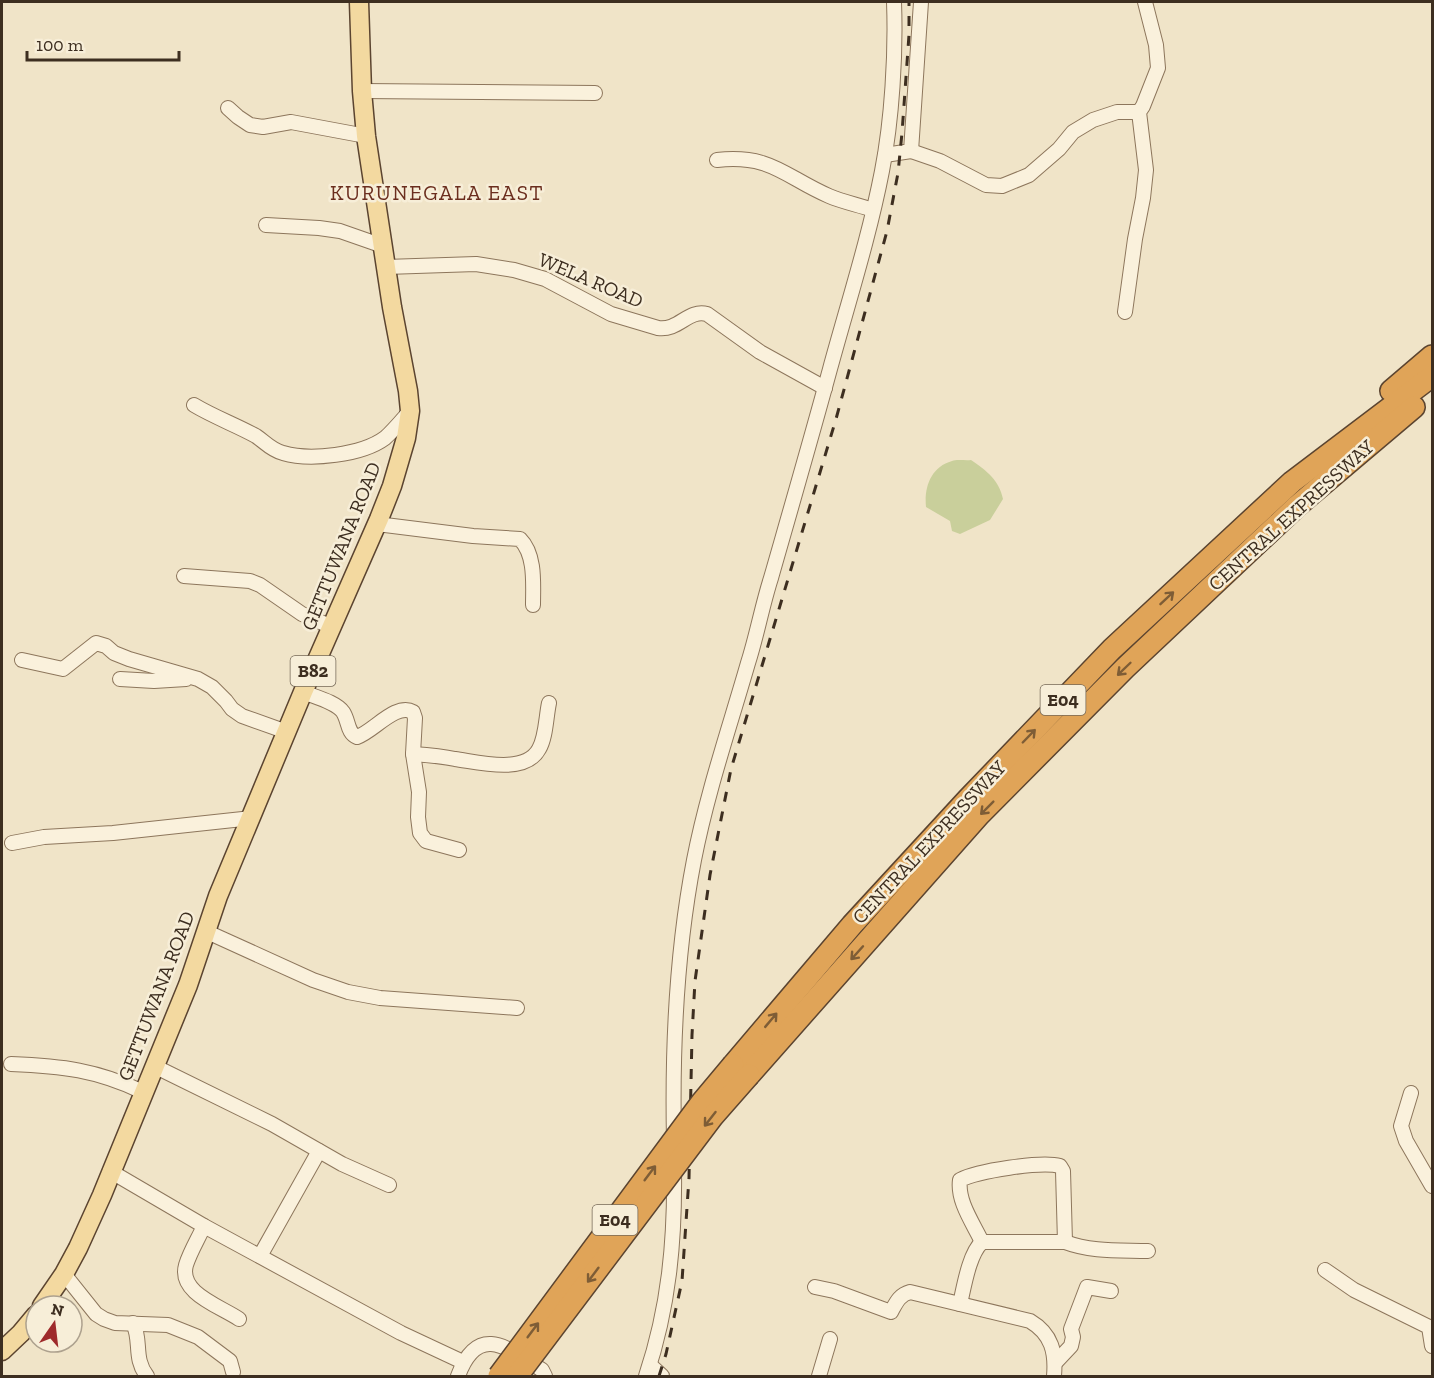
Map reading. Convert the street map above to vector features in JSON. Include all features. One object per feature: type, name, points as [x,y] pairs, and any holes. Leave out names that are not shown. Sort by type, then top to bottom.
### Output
[{"type":"highway","points":[[1292,482],[1304,464],[1432,356]]},
{"type":"highway","name":"CENTRAL EXPRESSWAY","points":[[499,1377],[702,1102],[852,925],[968,799],[1112,649],[1292,482],[1432,376]]},
{"type":"highway","name":"CENTRAL EXPRESSWAY","points":[[517,1377],[712,1116],[980,815],[1125,668],[1288,514],[1432,391]]},
{"type":"main road","name":"GETTUWANA ROAD","points":[[50,1294],[64,1274],[86,1232],[188,985],[218,896],[303,692],[377,524],[401,458],[410,411],[366,136],[359,2]]},
{"type":"main road","points":[[2,1351],[24,1329]]},
{"type":"street","points":[[662,1377],[648,1371],[662,1323],[673,1237],[675,1004],[682,934],[694,861],[711,785],[749,662],[873,210],[885,155],[895,32],[894,2]]},
{"type":"street","points":[[911,151],[921,2]]},
{"type":"street","points":[[1125,312],[1146,170],[1139,112],[1158,68],[1156,45],[1145,2]]},
{"type":"street","points":[[362,91],[595,93]]},
{"type":"street","points":[[228,108],[250,124],[263,127],[291,122],[366,136]]},
{"type":"street","points":[[885,155],[911,151],[940,161],[986,185],[1002,186],[1029,175],[1059,149],[1073,132],[1093,120],[1117,112],[1139,112]]},
{"type":"street","points":[[717,160],[735,158],[754,160],[773,166],[831,197],[873,210]]},
{"type":"street","points":[[266,225],[340,231],[383,246]]},
{"type":"street","name":"WELA ROAD","points":[[386,267],[476,264],[514,270],[545,279],[611,314],[666,329],[675,327],[693,314],[700,312],[708,314],[760,352],[825,388]]},
{"type":"street","points":[[194,405],[258,437],[268,447],[284,453],[304,456],[327,456],[369,447],[384,438],[410,411]]},
{"type":"street","points":[[377,524],[473,536],[520,539],[524,543],[532,564],[534,605]]},
{"type":"street","points":[[184,576],[250,581],[261,585],[302,614],[332,627]]},
{"type":"street","points":[[22,660],[63,669],[96,643],[129,659],[192,678],[212,687],[231,709],[242,716],[287,732]]},
{"type":"street","points":[[120,680],[154,681],[192,678]]},
{"type":"street","points":[[303,692],[339,708],[344,713],[351,733],[357,737],[395,713],[403,710],[413,712],[415,718],[413,754],[419,792],[420,834],[426,841],[459,850]]},
{"type":"street","points":[[413,754],[498,766],[528,760],[535,756],[541,747],[549,703]]},
{"type":"street","points":[[12,843],[44,837],[113,833],[252,818]]},
{"type":"street","points":[[206,931],[313,980],[348,992],[380,998],[517,1008]]},
{"type":"street","points":[[11,1064],[51,1065],[86,1071],[143,1092]]},
{"type":"street","points":[[154,1066],[389,1185]]},
{"type":"street","points":[[1410,1093],[1401,1126],[1406,1141],[1432,1186]]},
{"type":"street","points":[[260,1256],[319,1151]]},
{"type":"street","points":[[982,1242],[964,1204],[959,1188],[960,1180],[966,1176],[1043,1164],[1060,1166],[1063,1171],[1065,1242]]},
{"type":"street","points":[[110,1171],[204,1226],[401,1333],[463,1362]]},
{"type":"street","points":[[204,1226],[186,1264],[184,1274],[187,1283],[195,1293],[239,1319]]},
{"type":"street","points":[[960,1304],[969,1269],[978,1245],[982,1242],[1065,1242],[1096,1249],[1148,1251]]},
{"type":"street","points":[[1325,1270],[1353,1290],[1429,1327],[1432,1346]]},
{"type":"street","points":[[64,1274],[96,1314],[104,1319],[115,1323],[168,1325],[198,1337],[230,1361],[233,1372]]},
{"type":"street","points":[[815,1287],[834,1291],[891,1312],[903,1293],[910,1292],[1030,1321],[1042,1328],[1052,1345],[1054,1370]]},
{"type":"street","points":[[1054,1370],[1071,1346],[1073,1337],[1071,1329],[1087,1287],[1112,1291]]},
{"type":"street","points":[[133,1323],[137,1331],[139,1362],[147,1377]]},
{"type":"street","points":[[819,1377],[830,1339]]},
{"type":"street","points":[[458,1377],[463,1362],[479,1346],[495,1344],[505,1346],[542,1370],[544,1377]]},
{"type":"green space","points":[[954,460],[971,460],[992,476],[999,486],[1003,499],[990,520],[960,534],[952,531],[950,521],[926,507],[926,492],[930,479],[939,468]]},
{"type":"railway","points":[[659,1376],[682,1281],[689,1178],[695,981],[710,875],[731,769],[836,419],[887,231],[898,173],[902,133],[909,2]]},
{"type":"district","name":"KURUNEGALA EAST","points":[[437,193]]}]
